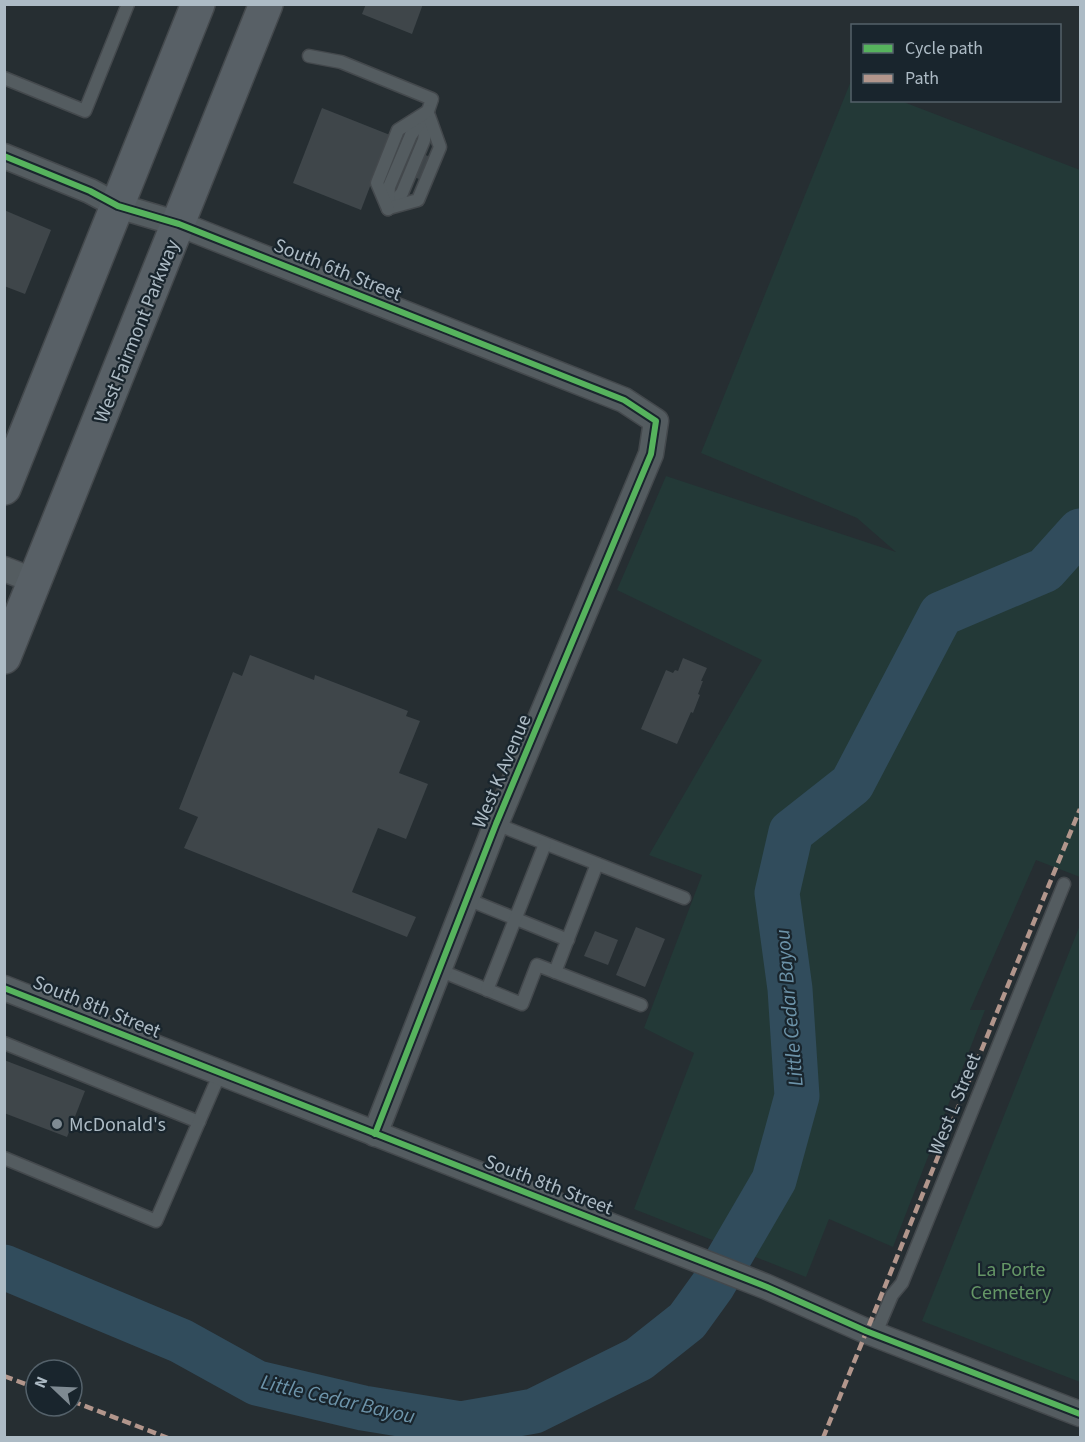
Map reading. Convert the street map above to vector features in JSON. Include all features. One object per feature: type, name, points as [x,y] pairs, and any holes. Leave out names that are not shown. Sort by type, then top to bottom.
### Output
[{"type":"main road","points":[[4,488],[198,4]]},
{"type":"main road","name":"West Fairmont Parkway","points":[[4,657],[266,4]]},
{"type":"street","name":"South 6th Street","points":[[4,156],[90,191],[118,206],[179,224],[624,400],[656,421]]},
{"type":"street","name":"West K Avenue","points":[[375,1134],[496,824],[651,454],[656,421]]},
{"type":"street","points":[[4,569],[35,581]]},
{"type":"street","name":"South 8th Street","points":[[4,988],[767,1287],[875,1335],[1080,1414]]},
{"type":"lane","points":[[4,78],[85,111],[128,4]]},
{"type":"lane","points":[[309,56],[341,62],[432,99],[424,140],[402,193],[388,209]]},
{"type":"lane","points":[[388,209],[377,183],[398,130],[428,111]]},
{"type":"lane","points":[[388,209],[418,200],[440,147],[428,111]]},
{"type":"lane","points":[[496,824],[684,898]]},
{"type":"lane","points":[[487,990],[545,844]]},
{"type":"lane","points":[[555,972],[597,864]]},
{"type":"lane","name":"West L Street","points":[[875,1335],[892,1295],[902,1282],[1064,884]]},
{"type":"lane","points":[[467,899],[568,940]]},
{"type":"lane","points":[[439,970],[522,1004],[537,965],[641,1005]]},
{"type":"lane","points":[[4,1043],[199,1122]]},
{"type":"lane","points":[[4,1158],[156,1221],[220,1073]]},
{"type":"green space","points":[[851,81],[851,102],[904,102],[1080,170],[1080,877],[1036,860],[970,1010],[985,1010],[893,1247],[829,1219],[806,1277],[634,1209],[694,1053],[644,1028],[702,875],[649,855],[762,660],[617,590],[666,476],[896,552],[857,518],[701,453]]},
{"type":"green space","name":"La Porte Cemetery","points":[[1080,925],[1080,1382],[922,1321]]},
{"type":"building","points":[[366,4],[423,4],[412,34],[362,14]]},
{"type":"building","points":[[322,108],[390,135],[388,140],[433,158],[424,181],[379,163],[361,210],[293,183]]},
{"type":"building","points":[[4,210],[51,230],[25,294],[4,286]]},
{"type":"building","points":[[250,655],[314,680],[315,675],[408,711],[406,716],[420,721],[399,773],[428,784],[406,839],[378,828],[352,892],[416,917],[407,937],[184,848],[198,817],[179,809],[233,672],[242,676]]},
{"type":"building","points":[[683,658],[707,668],[701,681],[703,681],[698,694],[700,695],[693,713],[691,712],[677,744],[641,729],[666,670],[673,673],[675,670],[678,671]]},
{"type":"building","points":[[636,927],[665,939],[645,987],[616,975]]},
{"type":"building","points":[[595,931],[618,940],[608,965],[584,956]]},
{"type":"building","points":[[4,1060],[85,1091],[67,1137],[4,1113]]},
{"type":"waterway","name":"Little Cedar Bayou","points":[[4,1267],[181,1341],[257,1383],[363,1408],[461,1424],[534,1411],[639,1359],[687,1321],[713,1285],[774,1180],[797,1096],[790,989],[777,893],[791,832],[852,784],[941,614],[1045,570],[1080,531]]},
{"type":"marked path","points":[[823,1438],[1080,809]]},
{"type":"marked path","points":[[4,1376],[24,1384]]},
{"type":"marked path","points":[[84,1406],[168,1438]]},
{"type":"cycle path","points":[[4,156],[90,191],[118,206],[179,224],[624,400],[656,421],[651,454],[496,824],[375,1134]]},
{"type":"cycle path","points":[[4,988],[767,1287],[866,1331],[1080,1414]]},
{"type":"place","name":"McDonald's","points":[[57,1124]]}]
